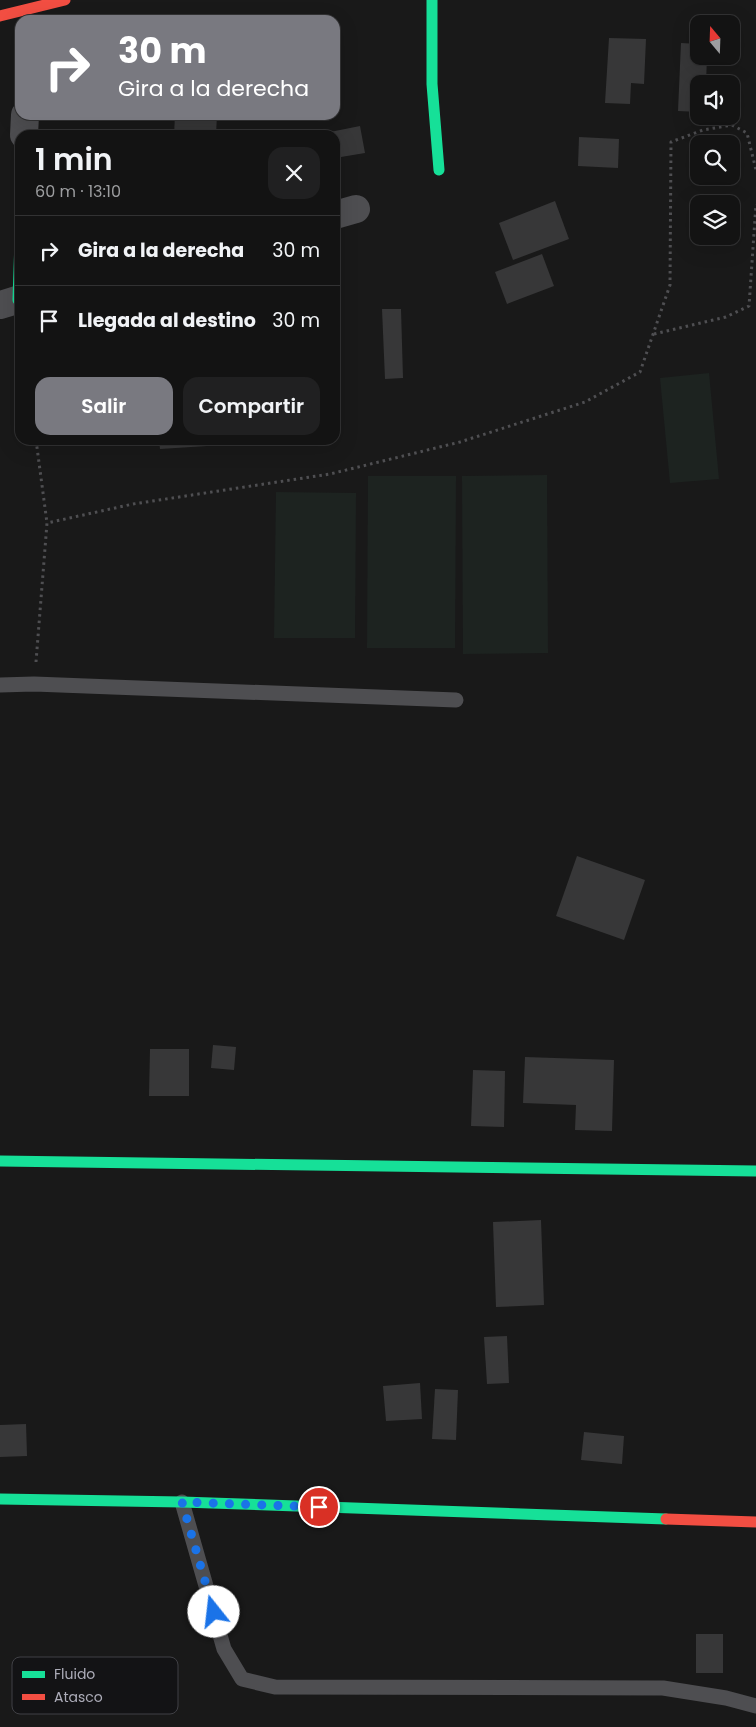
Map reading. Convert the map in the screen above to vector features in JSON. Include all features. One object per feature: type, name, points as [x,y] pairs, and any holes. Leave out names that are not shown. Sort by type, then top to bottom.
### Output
[{"type":"street","points":[[29,15],[64,0]]},
{"type":"street","points":[[432,0],[432,84],[439,170]]},
{"type":"street","points":[[0,16],[15,15]]},
{"type":"street","points":[[13,301],[15,284]]},
{"type":"street","points":[[0,1160],[756,1172]]},
{"type":"street","points":[[0,1499],[182,1502],[756,1522]]},
{"type":"lane","points":[[0,685],[34,684],[456,700]]},
{"type":"lane","points":[[182,1502],[224,1649],[242,1679],[275,1687],[663,1688],[726,1698],[756,1706]]},
{"type":"path","points":[[48,523],[133,504],[330,474],[460,442],[585,402],[640,372],[670,285],[671,142],[703,130],[732,125],[747,134],[756,170]]},
{"type":"path","points":[[653,334],[726,317],[749,306],[756,204]]},
{"type":"path","points":[[34,684],[48,523],[37,445]]},
{"type":"shaded area","points":[[709,373],[719,479],[670,483],[660,378]]},
{"type":"shaded area","points":[[547,475],[548,653],[463,654],[462,476]]},
{"type":"shaded area","points":[[368,476],[456,476],[455,648],[367,648]]},
{"type":"shaded area","points":[[276,492],[356,493],[355,638],[274,638]]},
{"type":"building","points":[[609,38],[646,39],[644,84],[631,83],[630,104],[605,103]]},
{"type":"building","points":[[681,43],[690,44],[690,65],[707,65],[706,75],[690,75],[690,112],[678,111]]},
{"type":"building","points":[[175,120],[217,120],[216,130],[174,130]]},
{"type":"building","points":[[360,126],[365,153],[340,157],[340,130]]},
{"type":"building","points":[[579,137],[619,139],[618,168],[578,166]]},
{"type":"building","points":[[555,201],[569,239],[513,260],[499,223]]},
{"type":"building","points":[[542,254],[554,286],[507,304],[495,272]]},
{"type":"building","points":[[382,309],[401,309],[403,378],[385,379]]},
{"type":"building","points":[[160,445],[207,445],[207,446],[160,449]]},
{"type":"building","points":[[577,856],[645,880],[624,940],[556,916]]},
{"type":"building","points":[[213,1045],[236,1047],[234,1070],[211,1068]]},
{"type":"building","points":[[150,1049],[189,1049],[189,1096],[149,1096]]},
{"type":"building","points":[[525,1057],[614,1060],[612,1131],[575,1130],[576,1105],[523,1103]]},
{"type":"building","points":[[473,1070],[505,1071],[504,1127],[471,1126]]},
{"type":"building","points":[[541,1220],[544,1305],[496,1307],[493,1222]]},
{"type":"building","points":[[507,1336],[509,1383],[487,1384],[484,1337]]},
{"type":"building","points":[[420,1383],[422,1419],[386,1421],[383,1386]]},
{"type":"building","points":[[435,1389],[458,1390],[456,1440],[432,1439]]},
{"type":"building","points":[[26,1424],[27,1456],[0,1457],[0,1425]]},
{"type":"building","points":[[584,1432],[624,1436],[622,1464],[581,1460]]},
{"type":"building","points":[[696,1634],[723,1634],[723,1673],[696,1673]]},
{"type":"traffic: fast","points":[[432,0],[432,84],[439,170]]},
{"type":"traffic: fast","points":[[0,1161],[756,1171]]},
{"type":"traffic: fast","points":[[0,1499],[182,1502],[666,1519]]},
{"type":"traffic: jam","points":[[0,16],[65,0]]},
{"type":"traffic: jam","points":[[666,1519],[756,1522]]},
{"type":"route","points":[[214,1612],[182,1502],[319,1507]]}]
